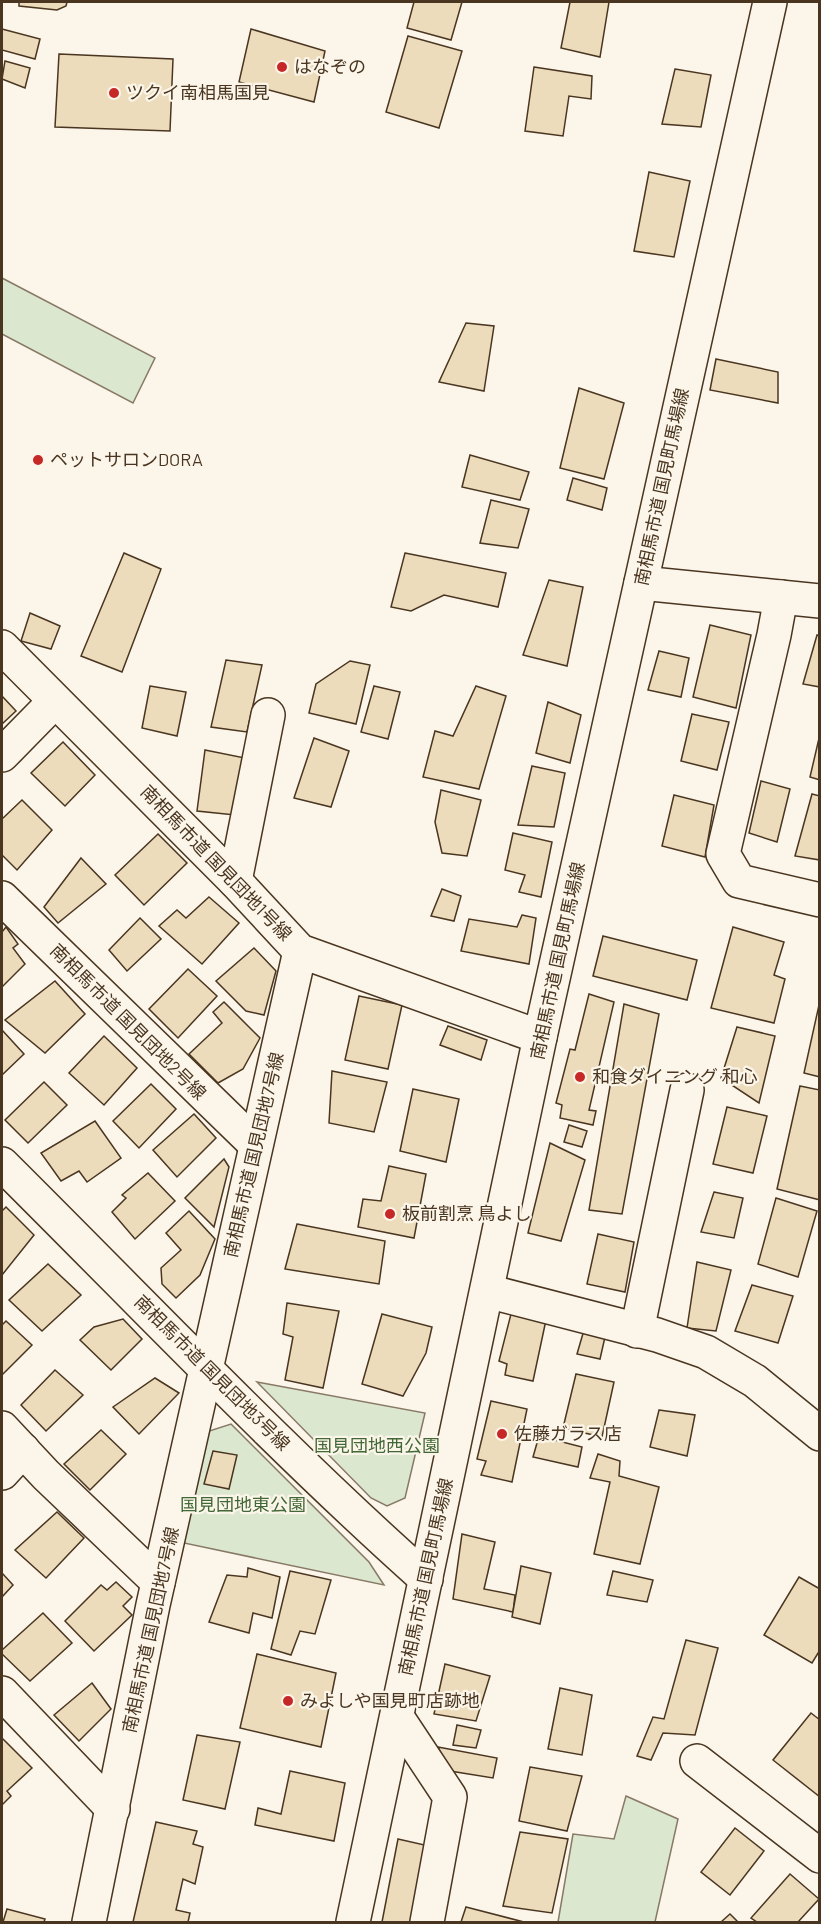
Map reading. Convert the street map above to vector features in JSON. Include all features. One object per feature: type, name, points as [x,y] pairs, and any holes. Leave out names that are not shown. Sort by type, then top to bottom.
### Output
[{"type":"street","name":"南相馬市道 国見町馬場線","points":[[353,1923],[540,1037],[770,2]]},
{"type":"street","points":[[641,583],[819,601]]},
{"type":"street","points":[[781,597],[723,854],[739,882],[819,900]]},
{"type":"street","name":"南相馬市道 国見団地1号線","points":[[2,647],[235,881],[300,951],[540,1037]]},
{"type":"street","points":[[2,755],[55,701]]},
{"type":"street","points":[[235,881],[268,716]]},
{"type":"street","name":"南相馬市道 国見団地2号線","points":[[2,898],[255,1144]]},
{"type":"street","name":"南相馬市道 国見団地7号線","points":[[89,1923],[158,1582],[300,951]]},
{"type":"street","points":[[637,1330],[687,1090]]},
{"type":"street","name":"南相馬市道 国見団地3号線","points":[[2,1164],[358,1517],[426,1579]]},
{"type":"street","points":[[487,1291],[637,1330],[706,1352],[727,1362],[755,1381],[819,1431]]},
{"type":"street","points":[[9,1450],[158,1582]]},
{"type":"street","points":[[2,1693],[113,1809]]},
{"type":"street","points":[[397,1716],[450,1797],[427,1923]]},
{"type":"street","points":[[697,1761],[819,1856]]},
{"type":"green space","points":[[2,278],[155,358],[133,403],[2,334]]},
{"type":"green space","name":"国見団地西公園","points":[[257,1382],[425,1413],[405,1498],[387,1506],[371,1498]]},
{"type":"green space","name":"国見団地東公園","points":[[231,1424],[369,1562],[384,1585],[184,1543],[206,1432]]},
{"type":"green space","points":[[626,1796],[678,1819],[655,1922],[558,1922],[573,1834],[614,1839]]},
{"type":"building","points":[[19,2],[67,2],[66,6],[57,10],[19,6]]},
{"type":"building","points":[[414,2],[462,2],[451,40],[407,28]]},
{"type":"building","points":[[570,2],[609,2],[600,57],[561,48]]},
{"type":"building","points":[[2,29],[40,39],[35,59],[2,50]]},
{"type":"building","name":"はなぞの","points":[[251,29],[325,51],[314,102],[239,82]]},
{"type":"building","points":[[408,36],[462,51],[439,128],[386,112]]},
{"type":"building","name":"ツクイ南相馬国見","points":[[59,54],[173,59],[170,131],[55,127]]},
{"type":"building","points":[[5,61],[30,68],[25,88],[2,79]]},
{"type":"building","points":[[534,67],[592,76],[591,99],[569,96],[563,136],[525,131]]},
{"type":"building","points":[[675,69],[711,75],[701,127],[662,124]]},
{"type":"building","points":[[649,172],[690,181],[674,257],[634,251]]},
{"type":"building","points":[[466,323],[494,326],[484,391],[439,382]]},
{"type":"building","points":[[716,359],[778,372],[778,403],[710,390]]},
{"type":"building","points":[[579,388],[624,403],[604,479],[560,468]]},
{"type":"building","points":[[470,455],[529,472],[520,500],[462,487]]},
{"type":"building","points":[[573,478],[607,488],[602,510],[567,500]]},
{"type":"building","points":[[491,500],[529,509],[518,548],[480,543]]},
{"type":"building","points":[[124,553],[161,569],[122,672],[81,656]]},
{"type":"building","points":[[405,553],[506,573],[498,607],[444,595],[411,611],[391,607]]},
{"type":"building","points":[[549,580],[583,587],[567,666],[523,655]]},
{"type":"building","points":[[30,613],[60,626],[51,649],[21,641]]},
{"type":"building","points":[[710,625],[751,635],[736,708],[693,697]]},
{"type":"building","points":[[817,635],[820,636],[820,687],[803,684]]},
{"type":"building","points":[[659,651],[689,658],[681,697],[648,690]]},
{"type":"building","points":[[226,660],[262,665],[247,732],[211,727]]},
{"type":"building","points":[[350,661],[370,665],[356,724],[309,713],[316,684]]},
{"type":"building","points":[[150,686],[186,692],[177,736],[142,728]]},
{"type":"building","points":[[374,686],[400,692],[388,739],[361,732]]},
{"type":"building","points":[[476,686],[506,696],[479,789],[423,777],[435,731],[453,736]]},
{"type":"building","points":[[2,696],[16,711],[2,724]]},
{"type":"building","points":[[548,702],[581,715],[570,763],[536,753]]},
{"type":"building","points":[[692,714],[729,722],[717,770],[681,761]]},
{"type":"building","points":[[820,734],[820,780],[810,777]]},
{"type":"building","points":[[314,738],[349,751],[331,807],[294,798]]},
{"type":"building","points":[[63,742],[95,775],[65,806],[31,773]]},
{"type":"building","points":[[205,750],[245,758],[235,815],[197,811]]},
{"type":"building","points":[[532,766],[565,773],[554,827],[518,825]]},
{"type":"building","points":[[761,781],[790,789],[777,842],[749,833]]},
{"type":"building","points":[[441,790],[481,800],[467,856],[442,853],[435,822]]},
{"type":"building","points":[[812,794],[820,796],[820,860],[795,856]]},
{"type":"building","points":[[674,795],[714,805],[705,857],[662,846]]},
{"type":"building","points":[[22,800],[52,830],[17,870],[2,855],[2,819]]},
{"type":"building","points":[[513,833],[552,842],[541,897],[519,892],[525,875],[505,870]]},
{"type":"building","points":[[158,834],[187,863],[144,905],[115,875]]},
{"type":"building","points":[[81,858],[106,884],[58,923],[44,907]]},
{"type":"building","points":[[442,889],[461,896],[454,921],[431,916]]},
{"type":"building","points":[[209,897],[239,923],[202,964],[159,926],[177,910],[186,918]]},
{"type":"building","points":[[522,915],[536,918],[529,964],[461,951],[469,919],[517,927]]},
{"type":"building","points":[[140,918],[161,939],[127,971],[109,950]]},
{"type":"building","points":[[6,927],[18,944],[13,948],[25,964],[2,987],[2,932]]},
{"type":"building","points":[[733,927],[784,942],[774,975],[785,979],[774,1023],[711,1008]]},
{"type":"building","points":[[603,936],[697,960],[687,1000],[593,976]]},
{"type":"building","points":[[254,948],[276,971],[264,1015],[246,1011],[216,981]]},
{"type":"building","points":[[188,969],[217,996],[178,1038],[149,1009]]},
{"type":"building","points":[[55,981],[85,1014],[45,1053],[5,1020]]},
{"type":"building","name":"和食ダイニング 和心","points":[[589,994],[614,1002],[589,1110],[596,1111],[593,1125],[560,1118],[562,1105],[556,1103],[570,1049],[575,1050]]},
{"type":"building","points":[[359,996],[402,1005],[388,1069],[345,1060]]},
{"type":"building","points":[[224,1002],[260,1038],[243,1069],[218,1083],[189,1054],[222,1023],[213,1012]]},
{"type":"building","points":[[624,1004],[659,1014],[622,1214],[589,1210]]},
{"type":"building","points":[[820,1005],[820,1077],[804,1073]]},
{"type":"building","points":[[448,1026],[487,1040],[481,1060],[440,1045]]},
{"type":"building","points":[[737,1027],[775,1036],[759,1103],[721,1078]]},
{"type":"building","points":[[2,1030],[24,1054],[2,1075]]},
{"type":"building","points":[[104,1036],[137,1068],[104,1105],[69,1073]]},
{"type":"building","points":[[332,1071],[387,1082],[374,1132],[329,1123]]},
{"type":"building","points":[[44,1082],[67,1105],[28,1143],[5,1120]]},
{"type":"building","points":[[151,1084],[176,1109],[139,1148],[113,1121]]},
{"type":"building","points":[[800,1086],[820,1090],[820,1200],[777,1189]]},
{"type":"building","points":[[413,1089],[459,1099],[446,1162],[400,1151]]},
{"type":"building","points":[[727,1107],[767,1116],[753,1173],[713,1164]]},
{"type":"building","points":[[194,1114],[216,1138],[177,1177],[153,1150]]},
{"type":"building","points":[[95,1121],[121,1158],[87,1182],[79,1171],[61,1181],[41,1153]]},
{"type":"building","points":[[569,1125],[587,1131],[582,1147],[564,1142]]},
{"type":"building","points":[[550,1143],[585,1160],[561,1241],[528,1233]]},
{"type":"building","points":[[224,1159],[229,1167],[214,1227],[185,1198]]},
{"type":"building","name":"板前割烹 鳥よし","points":[[389,1166],[426,1174],[414,1238],[358,1227],[363,1199],[381,1201]]},
{"type":"building","points":[[148,1173],[175,1201],[135,1239],[112,1212],[126,1198],[122,1195]]},
{"type":"building","points":[[714,1192],[743,1198],[734,1238],[701,1232]]},
{"type":"building","points":[[776,1198],[817,1211],[798,1277],[758,1264]]},
{"type":"building","points":[[6,1207],[34,1235],[2,1275],[2,1211]]},
{"type":"building","points":[[189,1211],[215,1239],[200,1275],[176,1298],[162,1284],[161,1268],[181,1250],[166,1233]]},
{"type":"building","points":[[297,1224],[385,1241],[379,1284],[285,1269]]},
{"type":"building","points":[[598,1234],[634,1242],[625,1292],[587,1284]]},
{"type":"building","points":[[697,1262],[731,1270],[716,1331],[687,1328]]},
{"type":"building","points":[[48,1264],[81,1295],[42,1331],[9,1300]]},
{"type":"building","points":[[752,1285],[793,1296],[778,1343],[735,1331]]},
{"type":"building","points":[[287,1303],[339,1311],[323,1388],[285,1380],[293,1337],[283,1334]]},
{"type":"building","points":[[382,1314],[432,1327],[426,1353],[403,1396],[362,1384]]},
{"type":"building","points":[[511,1314],[546,1320],[533,1381],[505,1375],[507,1364],[499,1361]]},
{"type":"building","points":[[123,1319],[142,1339],[111,1370],[80,1340],[94,1327]]},
{"type":"building","points":[[6,1321],[32,1345],[2,1375],[2,1325]]},
{"type":"building","points":[[584,1330],[605,1337],[600,1359],[577,1354]]},
{"type":"building","points":[[55,1370],[83,1395],[46,1431],[21,1405]]},
{"type":"building","points":[[576,1374],[614,1382],[602,1437],[563,1428]]},
{"type":"building","points":[[155,1378],[179,1393],[139,1434],[113,1407]]},
{"type":"building","name":"佐藤ガラス店","points":[[491,1401],[527,1409],[512,1482],[481,1475],[486,1461],[477,1459]]},
{"type":"building","points":[[659,1410],[695,1415],[687,1456],[650,1447]]},
{"type":"building","points":[[101,1430],[126,1454],[90,1490],[64,1464]]},
{"type":"building","points":[[539,1436],[582,1447],[578,1467],[533,1457]]},
{"type":"building","points":[[213,1451],[237,1455],[229,1489],[204,1484]]},
{"type":"building","points":[[598,1454],[620,1461],[619,1476],[659,1487],[640,1564],[594,1554],[610,1482],[590,1478]]},
{"type":"building","points":[[57,1512],[84,1538],[46,1578],[15,1550]]},
{"type":"building","points":[[462,1534],[495,1542],[484,1589],[515,1595],[513,1612],[453,1599]]},
{"type":"building","points":[[521,1566],[551,1573],[540,1624],[512,1617]]},
{"type":"building","points":[[248,1568],[280,1577],[272,1618],[253,1613],[249,1633],[209,1622],[227,1575],[247,1577]]},
{"type":"building","points":[[290,1571],[331,1580],[315,1634],[300,1631],[291,1655],[271,1649]]},
{"type":"building","points":[[613,1571],[653,1580],[647,1602],[607,1595]]},
{"type":"building","points":[[2,1573],[13,1585],[2,1597]]},
{"type":"building","points":[[799,1577],[820,1589],[820,1650],[812,1663],[764,1635]]},
{"type":"building","points":[[116,1582],[132,1597],[123,1606],[132,1615],[94,1651],[65,1621],[101,1585],[107,1590]]},
{"type":"building","points":[[43,1613],[72,1643],[30,1681],[2,1654],[2,1650]]},
{"type":"building","points":[[686,1640],[718,1648],[695,1735],[663,1733],[651,1760],[637,1756],[653,1717],[664,1719]]},
{"type":"building","name":"みよしや国見町店跡地","points":[[257,1654],[336,1673],[321,1747],[240,1728]]},
{"type":"building","points":[[445,1664],[490,1676],[476,1721],[434,1714]]},
{"type":"building","points":[[92,1683],[111,1709],[79,1741],[54,1715]]},
{"type":"building","points":[[560,1688],[592,1695],[582,1755],[548,1749]]},
{"type":"building","points":[[811,1713],[820,1720],[820,1797],[773,1760]]},
{"type":"building","points":[[457,1725],[481,1730],[476,1748],[453,1745]]},
{"type":"building","points":[[197,1735],[240,1742],[225,1809],[183,1800]]},
{"type":"building","points":[[2,1738],[32,1768],[7,1791],[11,1796],[2,1805]]},
{"type":"building","points":[[438,1747],[497,1758],[493,1778],[450,1771]]},
{"type":"building","points":[[530,1767],[582,1776],[567,1831],[519,1821]]},
{"type":"building","points":[[290,1771],[345,1783],[334,1841],[255,1825],[258,1808],[281,1814]]},
{"type":"building","points":[[156,1822],[197,1831],[193,1844],[203,1847],[195,1884],[183,1879],[176,1910],[190,1913],[188,1922],[133,1922]]},
{"type":"building","points":[[735,1828],[764,1851],[730,1895],[701,1872]]},
{"type":"building","points":[[520,1832],[568,1839],[552,1913],[503,1906]]},
{"type":"building","points":[[398,1839],[429,1846],[414,1922],[382,1922]]},
{"type":"building","points":[[790,1874],[819,1899],[798,1922],[757,1922],[751,1918]]},
{"type":"building","points":[[466,1907],[524,1922],[461,1922]]},
{"type":"building","points":[[7,1909],[45,1919],[44,1922],[3,1922]]},
{"type":"building","points":[[730,1914],[738,1922],[721,1922]]},
{"type":"place","name":"はなぞの","points":[[282,67]]},
{"type":"place","name":"ツクイ南相馬国見","points":[[114,93]]},
{"type":"place","name":"ペットサロンDORA","points":[[38,460]]},
{"type":"place","name":"和食ダイニング 和心","points":[[580,1077]]},
{"type":"place","name":"板前割烹 鳥よし","points":[[390,1214]]},
{"type":"place","name":"佐藤ガラス店","points":[[502,1434]]},
{"type":"place","name":"みよしや国見町店跡地","points":[[288,1701]]}]
